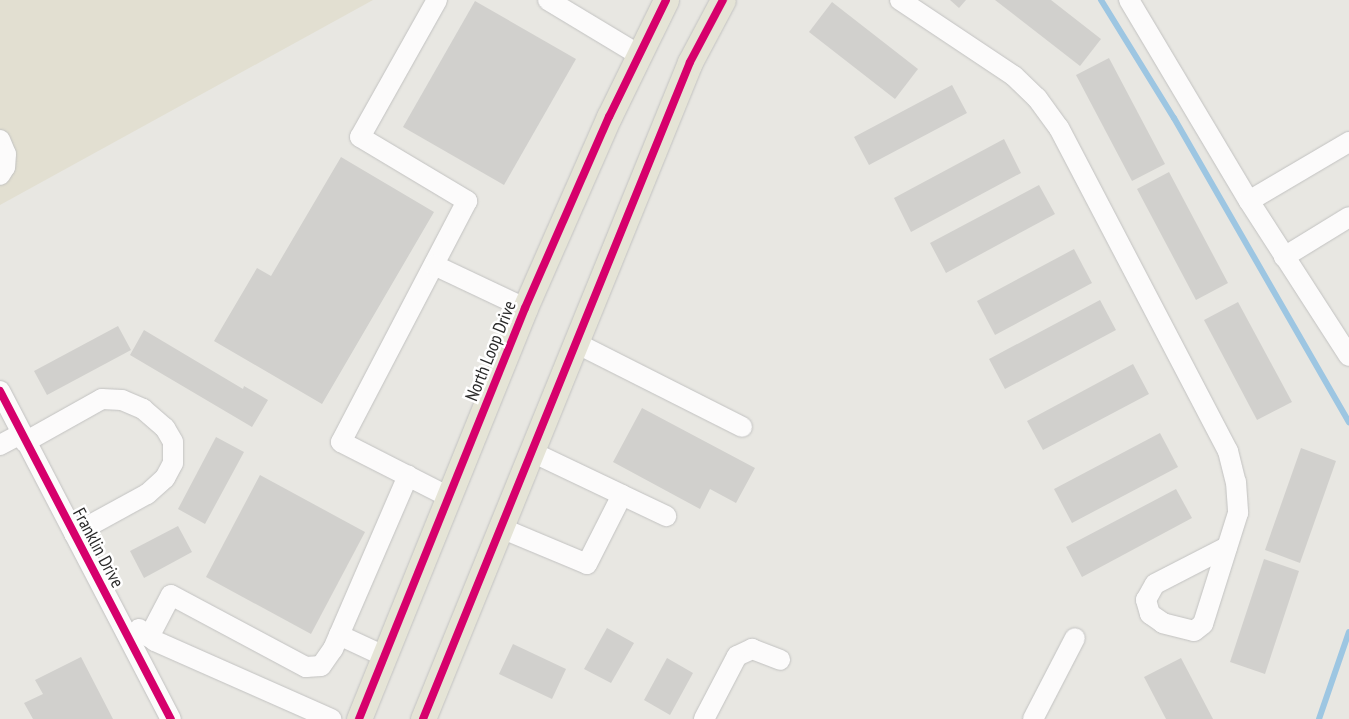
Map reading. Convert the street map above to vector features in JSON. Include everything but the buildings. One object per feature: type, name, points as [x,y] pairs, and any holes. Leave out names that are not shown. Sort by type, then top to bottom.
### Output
[{"type":"main road","name":"North Loop Drive","points":[[359,719],[525,308],[639,55],[666,0]]},
{"type":"main road","points":[[423,719],[690,62],[723,0]]},
{"type":"street","points":[[437,0],[360,137],[467,201],[341,442],[448,497]]},
{"type":"street","points":[[548,0],[639,55]]},
{"type":"street","points":[[900,0],[1014,76],[1037,98],[1059,128],[1228,451],[1236,482],[1238,513],[1203,624],[1194,631],[1162,624],[1150,614],[1146,600],[1155,584],[1227,547]]},
{"type":"street","points":[[1129,0],[1284,258],[1349,356]]},
{"type":"street","points":[[0,140],[6,154],[5,167],[0,175]]},
{"type":"street","points":[[1250,200],[1349,142]]},
{"type":"street","points":[[1284,258],[1349,217]]},
{"type":"street","points":[[434,265],[525,308]]},
{"type":"street","points":[[576,343],[742,428]]},
{"type":"street","name":"Franklin Drive","points":[[0,391],[171,719]]},
{"type":"street","points":[[0,445],[23,438],[102,399],[122,400],[143,409],[165,428],[173,442],[173,463],[165,478],[148,494],[74,534]]},
{"type":"street","points":[[532,452],[666,516]]},
{"type":"street","points":[[149,637],[171,595],[306,666],[321,666],[333,649],[408,476]]},
{"type":"street","points":[[501,528],[587,564],[622,495]]},
{"type":"street","name":"Franklin Drive","points":[[114,610],[149,637],[331,719]]},
{"type":"street","points":[[339,635],[384,656]]},
{"type":"street","points":[[1033,719],[1075,638]]},
{"type":"street","points":[[704,719],[737,656],[752,650],[780,660]]},
{"type":"shaded area","points":[[0,0],[373,0],[0,205]]},
{"type":"waterway","points":[[1101,0],[1174,118],[1349,422]]},
{"type":"waterway","points":[[1319,719],[1349,632]]},
{"type":"cycle path","points":[[359,719],[525,308],[609,117],[666,0]]},
{"type":"cycle path","points":[[423,719],[690,62],[723,0]]},
{"type":"cycle path","points":[[0,391],[171,719]]}]
